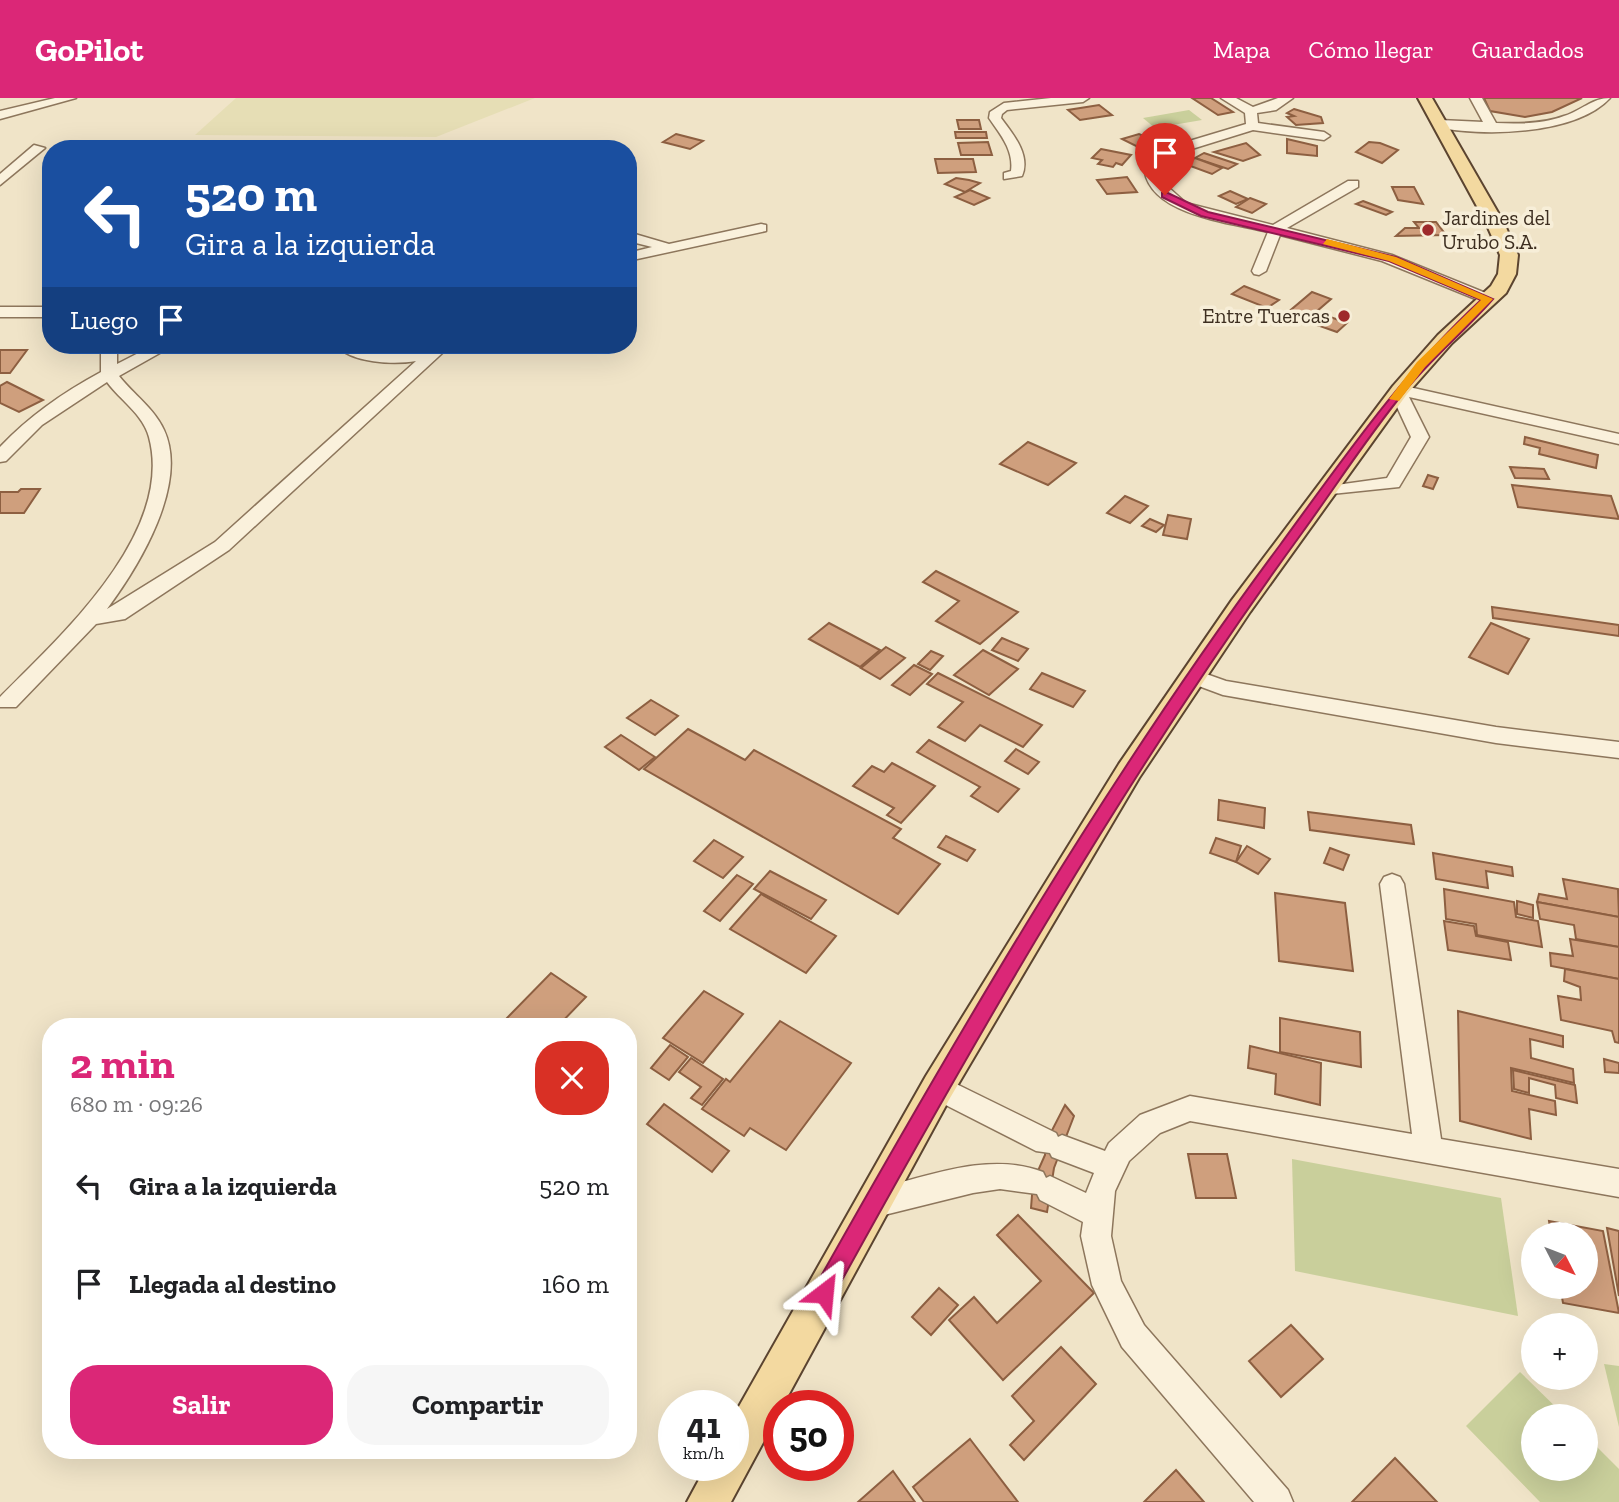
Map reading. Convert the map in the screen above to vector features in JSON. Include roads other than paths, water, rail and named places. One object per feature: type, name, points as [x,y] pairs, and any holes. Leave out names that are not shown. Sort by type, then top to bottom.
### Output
[{"type":"main road","points":[[749,1428],[938,1087],[1129,771],[1241,606],[1400,392],[1445,339],[1499,289],[1507,274],[1509,255],[1495,223],[1425,98]]},
{"type":"main road","points":[[708,1502],[720,1481]]},
{"type":"street","points":[[1009,176],[1017,173],[1019,168],[1017,153],[995,118],[996,112],[1004,107],[1083,98]]},
{"type":"street","points":[[1227,98],[1251,111],[1272,107],[1287,98]]},
{"type":"street","points":[[1476,98],[1490,125]]},
{"type":"street","points":[[1440,124],[1535,125],[1577,118],[1604,98]]},
{"type":"street","points":[[0,115],[65,99]]},
{"type":"street","points":[[1251,111],[1252,126]]},
{"type":"street","points":[[1324,136],[1252,126],[1161,154],[1151,164],[1151,178],[1165,195],[1181,205],[1205,214],[1392,259],[1488,299]]},
{"type":"street","points":[[0,181],[39,148]]},
{"type":"street","points":[[1259,271],[1276,229],[1353,184]]},
{"type":"street","points":[[637,255],[761,228]]},
{"type":"street","points":[[637,238],[670,247]]},
{"type":"street","points":[[0,312],[42,312]]},
{"type":"street","points":[[8,702],[91,618],[122,571],[155,504],[164,465],[158,433],[109,374],[109,354]]},
{"type":"street","points":[[0,457],[18,436],[50,410],[148,354]]},
{"type":"street","points":[[370,354],[384,359],[424,354]]},
{"type":"street","points":[[91,618],[118,614],[222,546],[432,354]]},
{"type":"street","points":[[1400,392],[1619,439]]},
{"type":"street","points":[[1328,491],[1393,483],[1420,437],[1400,392]]},
{"type":"street","points":[[1195,677],[1223,688],[1496,735],[1619,750]]},
{"type":"street","points":[[1392,884],[1428,1148]]},
{"type":"street","points":[[938,1087],[1054,1145],[1112,1167]]},
{"type":"street","points":[[1276,1502],[1132,1336],[1107,1285],[1096,1236],[1101,1191],[1119,1152],[1150,1124],[1190,1108],[1428,1148],[1619,1184]]},
{"type":"street","points":[[872,1204],[1000,1176],[1041,1186],[1098,1214]]},
{"type":"place","name":"Jardines del Urubo S.A.","points":[[1428,230]]},
{"type":"place","name":"Entre Tuercas","points":[[1344,316]]}]
